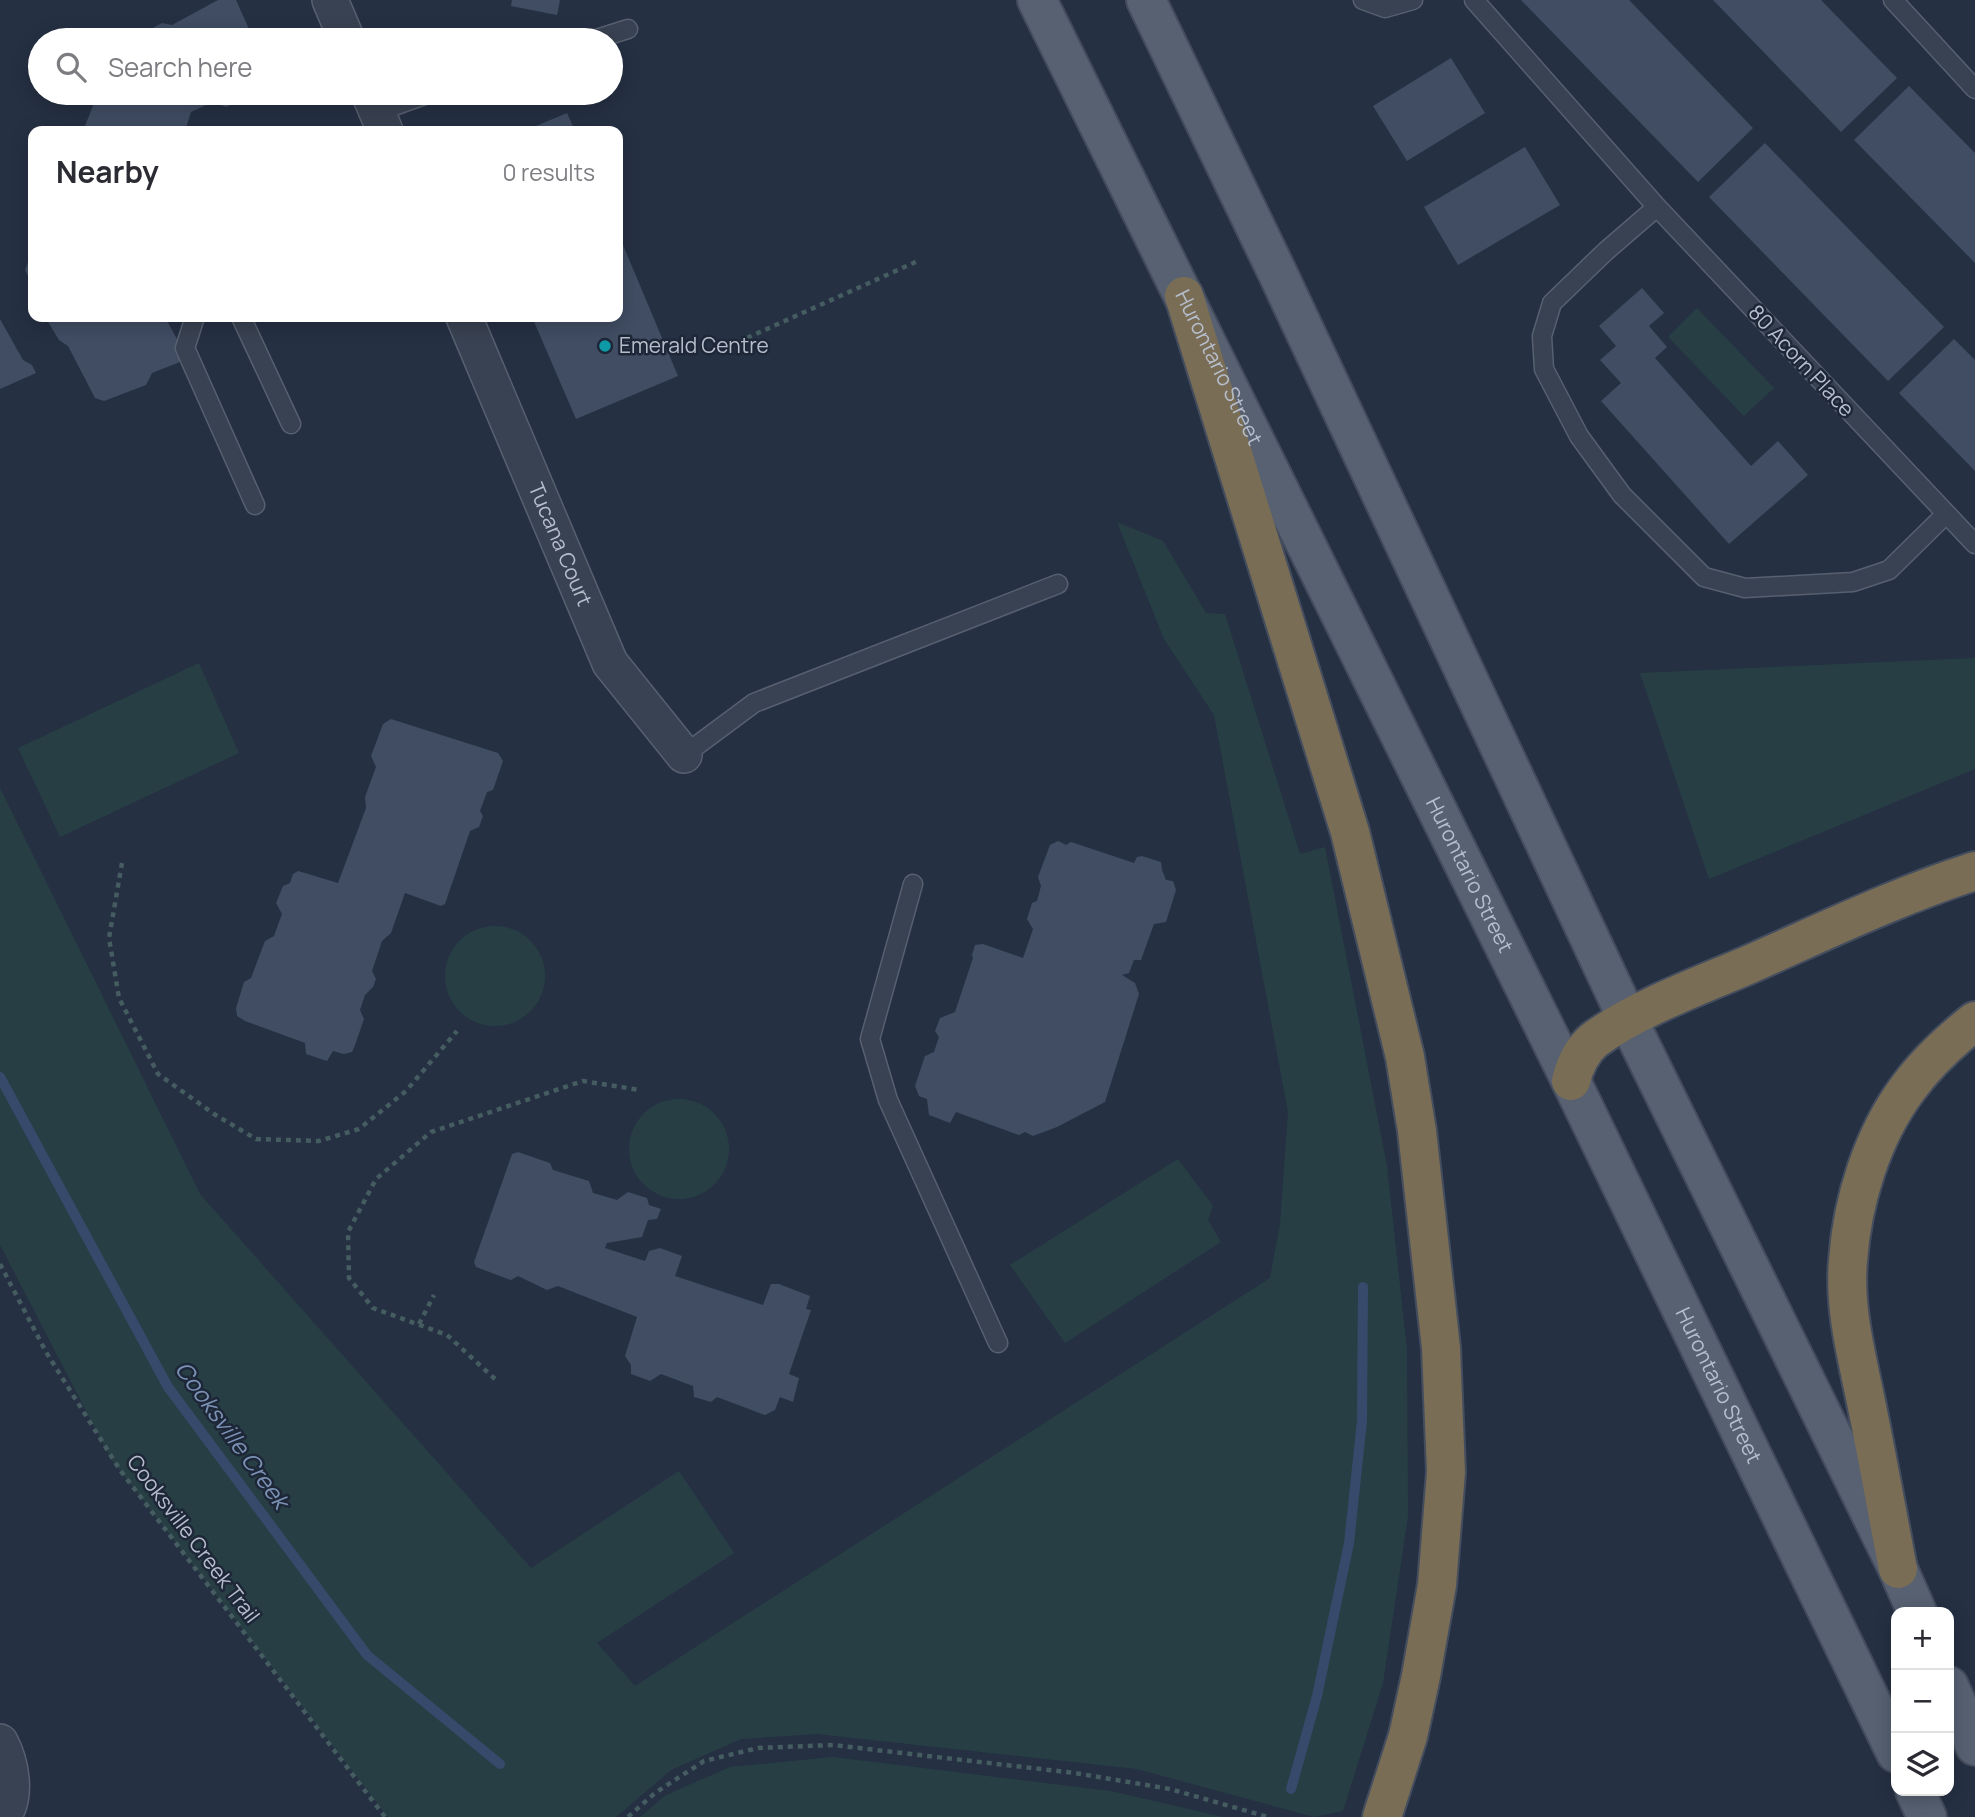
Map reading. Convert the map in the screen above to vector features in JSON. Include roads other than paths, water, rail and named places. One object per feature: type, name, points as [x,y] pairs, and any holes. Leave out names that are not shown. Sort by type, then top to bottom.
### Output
[{"type":"highway","points":[[1184,296],[1350,832],[1405,1057],[1419,1144],[1441,1348],[1446,1472],[1437,1585],[1421,1676],[1408,1736],[1382,1817]]},
{"type":"highway","points":[[1571,1081],[1576,1062],[1593,1041],[1628,1020],[1683,993],[1882,906],[1975,871]]},
{"type":"highway","points":[[1898,1569],[1854,1352],[1847,1263],[1850,1241],[1861,1189],[1892,1111],[1920,1072],[1948,1043],[1975,1021]]},
{"type":"main road","name":"Hurontario Street","points":[[1037,0],[1571,1081],[1891,1743]]},
{"type":"main road","points":[[1146,0],[1278,274],[1628,1020],[1915,1607]]},
{"type":"main road","points":[[1954,1697],[1975,1746]]},
{"type":"street","points":[[330,0],[342,28]]},
{"type":"street","name":"Tucana Court","points":[[466,322],[610,663],[684,755]]},
{"type":"street","points":[[0,1742],[13,1780],[6,1812],[2,1817]]},
{"type":"lane","points":[[1363,0],[1385,8],[1413,0]]},
{"type":"lane","name":"80 Acorn Place","points":[[1474,0],[1657,207],[1975,544]]},
{"type":"lane","points":[[1893,0],[1975,89]]},
{"type":"lane","points":[[623,31],[628,29]]},
{"type":"lane","points":[[379,119],[406,105]]},
{"type":"lane","points":[[1657,207],[1552,303],[1542,336],[1544,369],[1579,436],[1622,495],[1704,577],[1745,588],[1853,582],[1889,570],[1946,514]]},
{"type":"lane","points":[[193,322],[185,348],[255,505]]},
{"type":"lane","points":[[243,322],[291,424]]},
{"type":"lane","points":[[684,755],[754,703],[1058,584]]},
{"type":"lane","points":[[913,884],[870,1039],[888,1100],[998,1343]]},
{"type":"waterway","name":"Cooksville Creek","points":[[0,1077],[168,1387],[367,1655],[500,1764]]},
{"type":"waterway","points":[[1291,1789],[1317,1696],[1349,1543],[1362,1421],[1363,1287]]},
{"type":"place","name":"Emerald Centre","points":[[605,346]]}]
